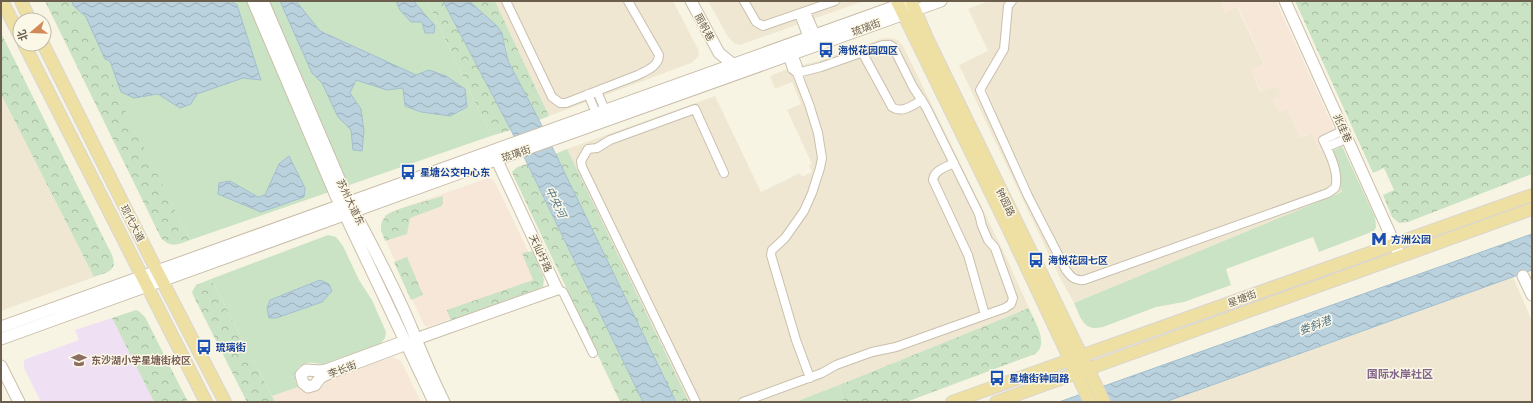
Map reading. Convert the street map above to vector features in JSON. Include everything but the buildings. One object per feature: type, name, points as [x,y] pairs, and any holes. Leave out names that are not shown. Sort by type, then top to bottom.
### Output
[{"type":"main road","points":[[2,1],[12,20]]},
{"type":"main road","points":[[21,1],[26,12]]},
{"type":"main road","name":"苏州大道东","points":[[253,1],[347,208],[367,234],[434,402]]},
{"type":"main road","name":"苏州大道东","points":[[263,1],[347,208]]},
{"type":"main road","name":"丽帆巷","points":[[691,1],[719,53],[736,69]]},
{"type":"main road","name":"琉璃街","points":[[1,339],[145,281],[720,75],[812,36],[906,5],[941,1]]},
{"type":"main road","name":"兆佳巷","points":[[1285,1],[1400,256]]},
{"type":"main road","name":"琉璃街","points":[[736,69],[790,55],[906,5]]},
{"type":"main road","name":"钟园路","points":[[906,5],[933,51],[1104,402]]},
{"type":"main road","name":"钟园路","points":[[906,5],[1088,397]]},
{"type":"main road","name":"现代大道","points":[[28,52],[206,402]]},
{"type":"main road","name":"现代大道","points":[[46,52],[159,276],[225,402]]},
{"type":"main road","name":"丽帆巷","points":[[719,53],[720,75]]},
{"type":"main road","name":"琉璃街","points":[[546,137],[600,112],[720,75]]},
{"type":"main road","name":"天仙圩路","points":[[494,155],[558,289]]},
{"type":"main road","name":"星塘街","points":[[952,402],[1532,194]]},
{"type":"main road","name":"星塘街","points":[[996,402],[1532,209]]},
{"type":"main road","points":[[1524,276],[1532,295]]},
{"type":"main road","name":"琉璃街","points":[[1,326],[145,281]]},
{"type":"main road","name":"李长街","points":[[409,342],[327,374],[312,386],[308,387],[303,383],[302,375],[306,370],[326,370],[558,289]]},
{"type":"main road","name":"苏州大道东","points":[[409,342],[444,402]]},
{"type":"main road","points":[[1,366],[19,402]]},
{"type":"street","points":[[506,1],[552,96],[560,103],[566,103],[597,91],[648,70],[655,64],[659,58],[628,1]]},
{"type":"street","points":[[744,1],[756,22],[763,26],[835,1]]},
{"type":"street","points":[[1012,1],[1008,6],[1004,49],[980,90],[1028,196],[1066,270],[1074,279],[1084,280],[1328,193],[1335,188],[1336,180],[1332,162],[1325,143],[1346,134]]},
{"type":"street","points":[[803,13],[812,36]]},
{"type":"street","points":[[743,402],[810,378],[836,365],[872,352],[896,347],[985,315],[1008,306],[1013,301],[1013,295],[995,248],[988,240],[979,214],[922,100],[894,48],[890,45],[883,45],[821,67],[797,73]]},
{"type":"street","points":[[862,52],[892,107],[898,110],[903,110],[922,100]]},
{"type":"street","points":[[790,55],[792,69],[797,73],[818,133],[821,152],[820,168],[812,193],[804,211],[788,234],[772,250],[771,255],[796,340],[810,378]]},
{"type":"street","points":[[597,91],[600,112]]},
{"type":"street","points":[[588,94],[600,112]]},
{"type":"street","points":[[696,402],[582,167],[581,161],[588,149],[598,148],[610,140],[695,110],[724,173]]},
{"type":"street","points":[[954,163],[937,171],[934,174],[933,180],[968,255],[985,315]]},
{"type":"street","name":"天仙圩路","points":[[558,289],[562,292],[593,353]]},
{"type":"shaded area","points":[[495,1],[673,1],[698,49],[699,54],[698,57],[691,63],[549,116]]},
{"type":"shaded area","points":[[708,1],[864,1],[740,45],[735,44],[728,37]]},
{"type":"shaded area","points":[[989,1],[1220,1],[1225,13],[1237,7],[1264,64],[1251,70],[1260,92],[1277,85],[1282,96],[1273,100],[1279,112],[1287,108],[1300,138],[1312,133],[1319,149],[1332,151],[1343,192],[1074,303],[1060,278],[959,65],[988,51],[968,9]]},
{"type":"shaded area","points":[[1220,1],[1276,1],[1342,146],[1324,154],[1319,149],[1312,133],[1300,138],[1287,108],[1279,112],[1273,99],[1282,96],[1277,86],[1261,92],[1251,70],[1264,63],[1238,7],[1225,13]]},
{"type":"shaded area","points":[[884,38],[898,40],[903,46],[1006,257],[1029,308],[795,402],[689,402],[567,149],[715,96],[761,192],[800,173],[802,177],[812,172],[809,165],[812,164],[787,110],[801,104],[792,82],[775,89],[770,76]]},
{"type":"shaded area","points":[[1,94],[94,277],[1,311]]},
{"type":"shaded area","points":[[488,178],[492,179],[496,184],[541,278],[535,289],[427,327],[424,325],[381,230],[383,219],[390,212]]},
{"type":"shaded area","points":[[1513,277],[1532,321],[1532,402],[1165,402]]},
{"type":"shaded area","name":"东沙湖小学星塘街校区","points":[[112,318],[154,402],[41,402],[24,368],[24,361],[79,340],[75,330]]},
{"type":"shaded area","points":[[393,357],[401,361],[421,402],[275,402],[272,396],[298,387],[306,392],[315,392],[320,389],[329,379]]},
{"type":"green space","points":[[45,1],[71,1],[190,240],[175,245],[168,243],[161,238],[52,15],[52,12],[50,12]]},
{"type":"green space","points":[[70,1],[427,1],[491,136],[190,240]]},
{"type":"green space","points":[[427,1],[443,1],[511,130],[491,136]]},
{"type":"green space","points":[[469,1],[495,1],[549,116],[539,120],[508,61],[506,47],[501,31]]},
{"type":"green space","name":"方洲公园","points":[[1295,1],[1532,1],[1532,174],[1408,222],[1399,223],[1392,217],[1383,195],[1394,190],[1384,168],[1373,173]]},
{"type":"green space","points":[[1,33],[112,255],[114,265],[107,272],[94,277],[1,94]]},
{"type":"green space","points":[[1342,146],[1375,217],[1376,227],[1374,231],[1319,252],[1313,237],[1226,269],[1231,285],[1184,302],[1156,307],[1103,327],[1096,328],[1087,326],[1081,319],[1074,303],[1342,192],[1332,151]]},
{"type":"green space","points":[[567,149],[689,402],[676,402],[555,154]]},
{"type":"green space","points":[[527,164],[643,402],[620,402],[513,175],[512,172],[517,167]]},
{"type":"green space","points":[[443,196],[442,206],[410,218],[407,234],[385,241],[381,230],[381,224],[386,215],[402,208]]},
{"type":"green space","points":[[328,235],[336,237],[343,246],[359,280],[372,300],[386,332],[385,338],[380,344],[325,364],[311,363],[301,366],[298,368],[295,375],[298,387],[272,396],[211,279]]},
{"type":"green space","points":[[533,251],[544,279],[543,287],[451,321],[447,310],[533,280],[522,253]]},
{"type":"green space","points":[[407,257],[423,295],[411,300],[394,262]]},
{"type":"green space","points":[[211,279],[275,402],[247,402],[192,292],[196,285]]},
{"type":"green space","points":[[1029,308],[1040,332],[1041,338],[1041,344],[1035,354],[906,402],[844,402],[839,385]]},
{"type":"green space","points":[[136,310],[145,317],[188,402],[154,402],[112,318]]},
{"type":"green space","points":[[839,385],[844,402],[795,402]]},
{"type":"water","points":[[72,1],[231,1],[237,5],[261,80],[243,78],[197,94],[191,104],[180,108],[158,94],[134,98],[121,92],[110,61],[105,59],[86,17],[73,5]]},
{"type":"water","points":[[280,1],[296,1],[320,31],[416,75],[429,70],[446,76],[465,89],[467,107],[450,116],[421,112],[405,106],[403,88],[387,90],[356,80],[350,93],[361,109],[364,131],[362,151],[353,150],[351,130],[338,117],[322,83],[312,73]]},
{"type":"water","points":[[396,1],[415,1],[435,26],[434,33],[425,33],[422,22],[411,22],[400,10]]},
{"type":"water","name":"中央河","points":[[443,1],[469,1],[497,26],[502,33],[508,61],[539,120],[676,402],[643,402],[511,130]]},
{"type":"water","points":[[289,156],[305,188],[304,197],[261,212],[218,194],[219,183],[230,181],[258,197],[265,195],[279,164]]},
{"type":"water","name":"娄斜港","points":[[1532,234],[1532,270],[1165,402],[1059,402]]},
{"type":"water","points":[[320,280],[329,284],[332,291],[322,302],[276,318],[269,318],[267,308],[270,300]]},
{"type":"place","name":"海悦花园四区","points":[[826,50]]},
{"type":"place","name":"星塘公交中心东","points":[[408,172]]},
{"type":"place","name":"方洲公园","points":[[1379,239]]},
{"type":"place","name":"海悦花园七区","points":[[1036,260]]},
{"type":"place","name":"琉璃街","points":[[204,347]]},
{"type":"place","name":"东沙湖小学星塘街校区","points":[[79,360]]},
{"type":"place","name":"星塘街钟园路","points":[[997,378]]},
{"type":"district","name":"国际水岸社区","points":[[1400,374]]}]
